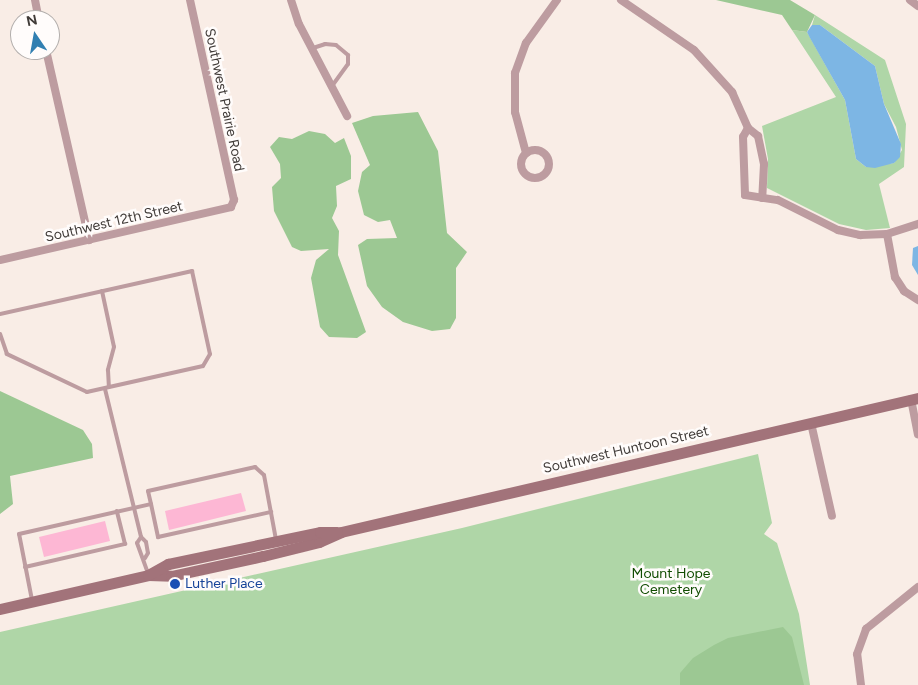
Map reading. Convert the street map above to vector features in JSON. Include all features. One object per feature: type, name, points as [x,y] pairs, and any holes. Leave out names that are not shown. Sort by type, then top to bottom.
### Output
[{"type":"main road","name":"Southwest Huntoon Street","points":[[0,608],[148,574],[180,574],[319,542],[341,532],[914,399]]},
{"type":"main road","name":"Southwest Huntoon Street","points":[[148,574],[168,564],[276,540],[320,532],[341,532]]},
{"type":"street","name":"Southwest Prairie Road","points":[[190,0],[232,205]]},
{"type":"street","points":[[291,0],[347,116]]},
{"type":"street","points":[[526,153],[515,112],[515,73],[526,43],[556,0]]},
{"type":"street","points":[[621,0],[694,50],[732,92],[748,128],[758,136],[761,147],[762,198]]},
{"type":"street","points":[[910,0],[918,6]]},
{"type":"street","points":[[48,60],[89,240]]},
{"type":"street","points":[[748,128],[743,137],[745,195],[792,205],[847,233],[887,234],[918,224]]},
{"type":"street","name":"Southwest 12th Street","points":[[0,260],[227,210],[232,205]]},
{"type":"street","points":[[887,234],[895,277],[904,291],[918,300]]},
{"type":"street","points":[[914,399],[918,434]]},
{"type":"street","points":[[811,423],[832,516]]},
{"type":"street","points":[[861,685],[857,654],[866,629],[918,587]]},
{"type":"lane","points":[[313,48],[328,44],[346,50],[348,64],[333,86]]},
{"type":"lane","points":[[0,314],[192,271],[210,354],[203,366],[107,388],[82,391],[7,354],[0,334]]},
{"type":"lane","points":[[102,291],[114,347],[108,370],[107,388],[141,537],[146,542],[148,554],[145,558],[148,574]]},
{"type":"lane","points":[[271,512],[158,537],[148,491],[255,467],[264,475],[271,512],[276,540]]},
{"type":"lane","points":[[32,601],[19,534],[151,504]]},
{"type":"lane","points":[[26,567],[125,544],[117,511]]},
{"type":"lane","points":[[141,537],[137,543],[140,554],[145,558]]},
{"type":"green space","points":[[716,0],[790,0],[815,15],[807,32],[792,30],[782,15]]},
{"type":"green space","points":[[815,15],[885,60],[906,124],[904,167],[879,184],[890,228],[866,230],[839,224],[767,188],[768,159],[762,126],[836,97],[792,30],[807,32],[845,100],[856,159],[866,167],[894,163],[902,150],[896,127],[884,104],[875,66],[820,25],[812,25]]},
{"type":"green space","points":[[418,112],[438,151],[447,233],[467,252],[456,268],[456,318],[450,329],[432,331],[403,322],[382,307],[367,286],[358,245],[367,239],[397,238],[390,220],[378,222],[364,215],[358,191],[362,172],[370,165],[352,123],[373,116]]},
{"type":"green space","points":[[309,131],[325,134],[335,143],[344,138],[351,156],[351,179],[336,186],[337,206],[332,218],[339,231],[338,255],[366,332],[357,338],[329,337],[320,327],[311,278],[316,260],[329,249],[301,251],[292,247],[274,211],[272,187],[281,178],[280,164],[270,147],[279,137],[292,139]]},
{"type":"green space","points":[[0,391],[83,430],[92,444],[93,458],[10,476],[13,504],[0,514]]},
{"type":"green space","name":"Mount Hope Cemetery","points":[[758,454],[772,523],[764,534],[777,543],[799,614],[810,685],[0,685],[0,632],[462,528]]},
{"type":"green space","points":[[783,627],[792,637],[804,685],[680,685],[680,673],[693,658],[714,645],[728,638]]},
{"type":"water","points":[[812,25],[820,25],[875,66],[884,104],[901,144],[900,157],[894,163],[875,168],[866,167],[856,159],[845,100],[807,32]]},
{"type":"water","points":[[918,246],[918,275],[912,265],[913,248]]},
{"type":"building","points":[[241,493],[246,511],[169,530],[165,511]]},
{"type":"building","points":[[105,521],[110,541],[44,557],[39,537]]},
{"type":"place","name":"Luther Place","points":[[175,584]]}]
